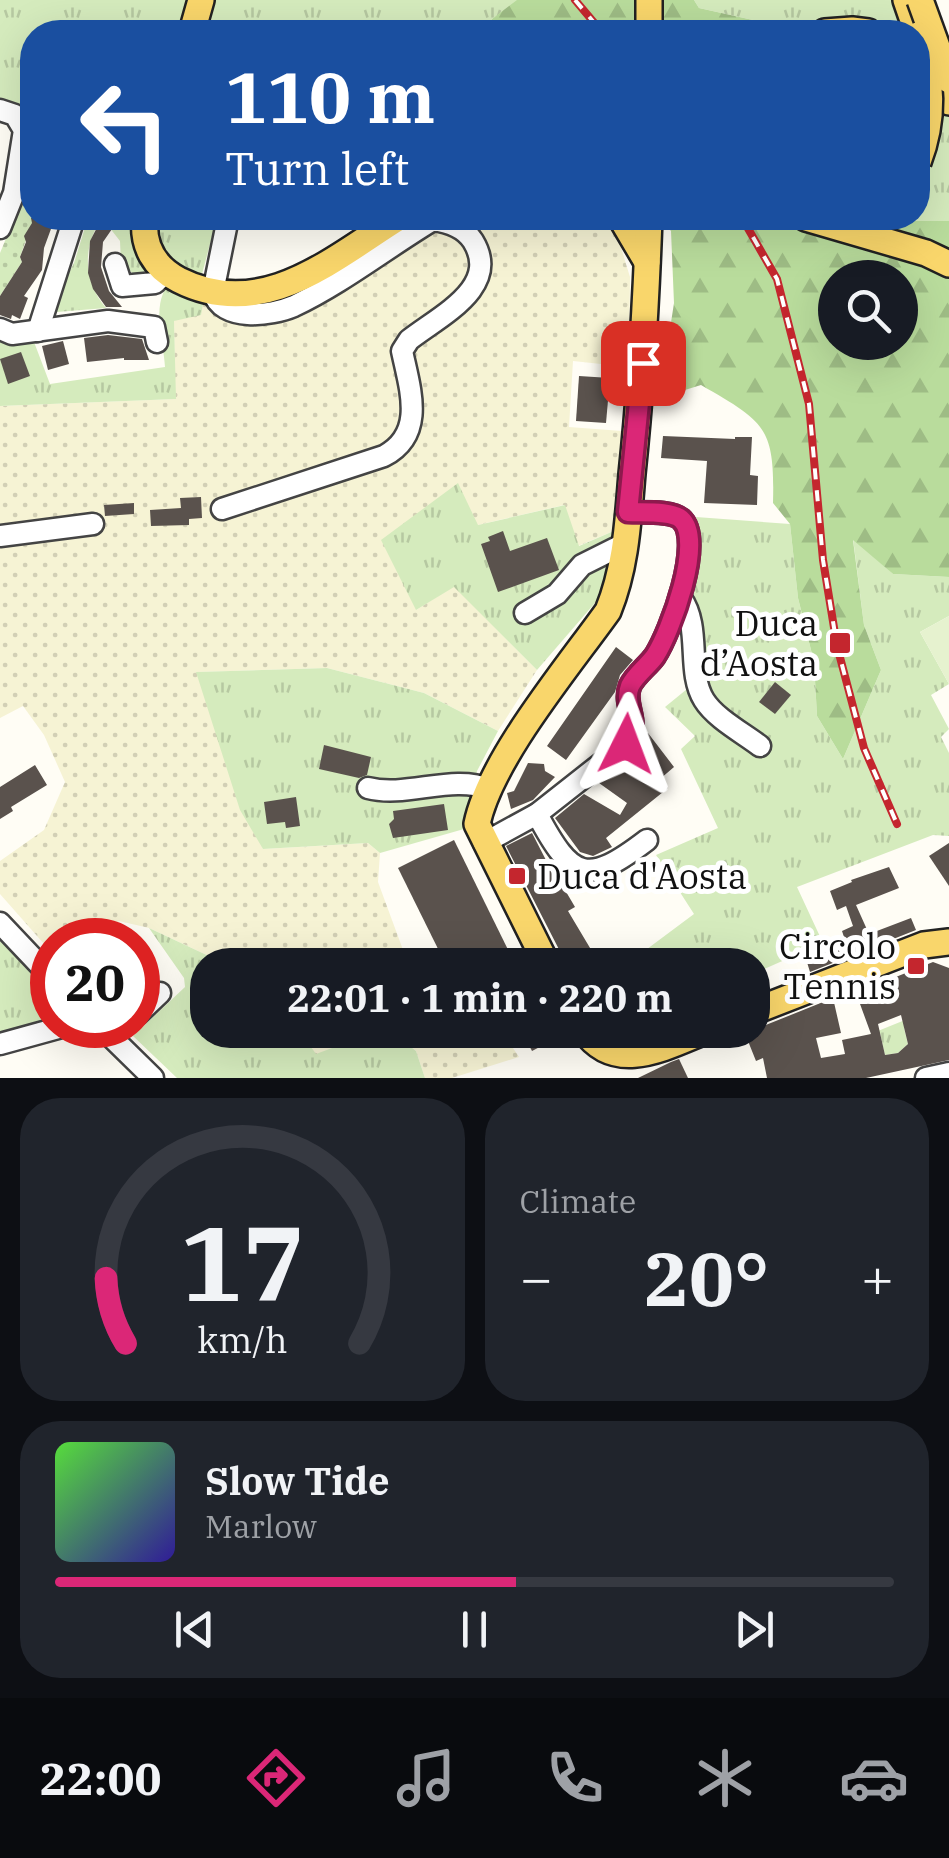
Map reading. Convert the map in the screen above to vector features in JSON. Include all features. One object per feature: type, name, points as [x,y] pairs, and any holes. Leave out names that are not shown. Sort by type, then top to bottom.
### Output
[{"type":"main road","points":[[930,28],[949,80]]},
{"type":"main road","points":[[930,90],[930,115]]},
{"type":"main road","points":[[145,230],[147,248],[165,273],[213,292],[248,295],[299,280],[379,230]]},
{"type":"main road","points":[[629,230],[648,262]]},
{"type":"main road","points":[[538,948],[477,824],[481,804],[506,757],[608,611],[617,588],[626,543],[643,363],[649,230]]},
{"type":"main road","points":[[643,363],[660,310],[664,230]]},
{"type":"main road","points":[[843,230],[926,252],[949,264]]},
{"type":"main road","points":[[770,1006],[941,946]]},
{"type":"main road","points":[[604,1048],[622,1056],[645,1055],[663,1048]]},
{"type":"street","points":[[0,110],[15,116],[20,124]]},
{"type":"street","points":[[0,228],[14,193],[20,155]]},
{"type":"street","points":[[38,331],[70,230]]},
{"type":"street","points":[[226,230],[213,292],[216,302],[226,311],[265,313],[285,309],[415,230]]},
{"type":"street","points":[[222,509],[400,448],[410,424],[412,396],[402,351],[408,340],[480,282],[479,250],[468,232],[462,230]]},
{"type":"street","points":[[115,264],[122,286],[155,283],[165,273]]},
{"type":"street","points":[[0,329],[12,334],[108,321],[154,327],[157,342]]},
{"type":"street","points":[[484,843],[537,814],[626,744],[633,734],[628,698],[631,684],[656,654],[681,598],[690,536],[684,521],[676,516],[628,512]]},
{"type":"street","points":[[0,536],[92,524]]},
{"type":"street","points":[[526,613],[557,594],[582,565],[626,543]]},
{"type":"street","points":[[681,598],[690,611],[699,689],[705,702],[760,746]]},
{"type":"street","points":[[368,788],[388,793],[475,783],[489,788]]},
{"type":"street","points":[[537,814],[553,845],[572,865],[594,872],[616,864],[647,840]]},
{"type":"street","points":[[0,923],[30,955]]},
{"type":"street","points":[[0,1044],[30,1036]]},
{"type":"street","points":[[128,1048],[153,1078]]},
{"type":"street","points":[[926,1078],[949,1072]]},
{"type":"shaded area","points":[[405,230],[616,230],[630,277],[629,367],[573,361],[569,427],[622,431],[616,530],[578,546],[564,505],[478,525],[416,610],[454,586],[537,670],[498,731],[424,693],[327,668],[197,672],[263,849],[368,843],[380,853],[378,882],[402,948],[192,948],[160,933],[160,918],[30,918],[30,928],[0,894],[0,861],[44,830],[65,782],[44,735],[23,706],[0,718],[0,406],[175,399],[174,321],[204,299],[264,306],[296,298]]},
{"type":"shaded area","points":[[311,1048],[333,1048],[316,1055]]},
{"type":"shaded area","points":[[412,1048],[513,1048],[519,1057],[452,1078],[425,1078]]},
{"type":"green space","points":[[0,0],[186,0],[182,20],[20,20],[20,111],[0,100]]},
{"type":"green space","points":[[211,0],[518,1],[491,20],[205,20]]},
{"type":"green space","points":[[517,0],[694,0],[699,8],[753,20],[491,20]]},
{"type":"green space","points":[[694,0],[892,0],[900,20],[753,20],[699,8]]},
{"type":"green space","points":[[930,33],[949,42],[949,221],[930,221]]},
{"type":"green space","points":[[20,204],[20,230],[30,230],[20,257],[22,262],[0,296],[0,253]]},
{"type":"green space","points":[[930,221],[949,221],[949,577],[893,574],[853,540],[864,625],[881,670],[843,759],[817,716],[814,662],[798,598],[790,524],[773,503],[768,442],[762,429],[740,408],[701,385],[672,394],[654,390],[653,376],[668,342],[674,303],[670,230],[930,230]]},
{"type":"green space","points":[[84,230],[95,230],[88,252],[89,275],[106,308],[57,312],[57,296],[74,263]]},
{"type":"green space","points":[[111,230],[133,230],[136,247],[149,274],[138,278],[121,263],[120,241]]},
{"type":"green space","points":[[157,230],[214,230],[202,274],[171,264],[157,240]]},
{"type":"green space","points":[[168,285],[204,299],[201,315],[174,321],[176,399],[0,406],[0,341],[34,342],[50,384],[165,367],[159,314]]},
{"type":"green space","points":[[458,483],[478,525],[565,505],[579,546],[616,530],[607,589],[537,670],[454,587],[416,610],[381,540]]},
{"type":"green space","points":[[696,517],[790,524],[798,598],[814,662],[817,716],[843,759],[881,670],[864,625],[853,538],[893,574],[949,577],[949,616],[920,632],[949,684],[931,695],[949,729],[941,737],[949,753],[949,836],[933,835],[797,887],[823,943],[770,966],[770,948],[648,948],[694,914],[656,855],[718,828],[681,749],[695,736],[665,707],[703,676],[694,593],[700,532]]},
{"type":"green space","points":[[949,616],[949,684],[920,632]]},
{"type":"green space","points":[[327,668],[424,693],[498,731],[477,771],[464,829],[380,853],[368,843],[263,849],[240,810],[196,672]]},
{"type":"green space","points":[[160,933],[192,948],[190,1048],[312,1048],[316,1054],[332,1048],[412,1048],[425,1078],[177,1078],[146,1048],[160,1048],[160,1011],[185,987],[184,978],[160,944]]},
{"type":"green space","points":[[0,941],[30,970],[30,1029],[0,1037]]},
{"type":"green space","points":[[937,1007],[904,1028],[908,1044],[898,1053],[885,1055],[880,1033],[868,1035]]},
{"type":"building","points":[[28,230],[51,230],[42,270],[24,296],[28,298],[20,319],[12,315],[11,319],[0,315],[0,296],[22,262]]},
{"type":"building","points":[[96,230],[111,230],[103,242],[101,267],[109,291],[122,307],[106,307],[93,289],[88,273],[90,241]]},
{"type":"building","points":[[108,335],[142,339],[149,360],[87,362],[84,338]]},
{"type":"building","points":[[63,341],[69,364],[48,370],[42,346]]},
{"type":"building","points":[[21,352],[30,376],[8,384],[0,359]]},
{"type":"building","points":[[579,376],[610,378],[606,423],[576,421]]},
{"type":"building","points":[[663,436],[752,437],[750,475],[758,476],[757,505],[704,503],[707,461],[661,458]]},
{"type":"building","points":[[201,497],[202,518],[189,519],[189,525],[151,526],[150,510],[181,508],[180,498]]},
{"type":"building","points":[[134,503],[134,514],[105,516],[104,505]]},
{"type":"building","points":[[503,531],[510,551],[547,538],[559,570],[498,592],[481,544]]},
{"type":"building","points":[[616,647],[633,660],[566,760],[547,746]]},
{"type":"building","points":[[775,682],[791,695],[775,714],[759,702]]},
{"type":"building","points":[[648,733],[674,767],[660,779],[668,788],[606,838],[612,847],[593,856],[580,852],[555,818],[584,794],[620,815],[627,803],[599,783],[635,754]]},
{"type":"building","points":[[324,745],[371,757],[367,775],[359,778],[319,769]]},
{"type":"building","points":[[528,763],[544,764],[545,771],[555,777],[533,800],[511,809],[507,793],[514,791]]},
{"type":"building","points":[[35,765],[47,785],[11,807],[13,811],[0,819],[0,787]]},
{"type":"building","points":[[296,797],[300,826],[286,828],[285,822],[267,824],[264,802]]},
{"type":"building","points":[[444,804],[448,830],[393,838],[389,824],[394,819],[393,811]]},
{"type":"building","points":[[532,833],[548,864],[551,862],[574,885],[565,890],[575,907],[568,911],[590,948],[558,948],[506,846]]},
{"type":"building","points":[[454,840],[507,948],[438,948],[398,868]]},
{"type":"building","points":[[949,843],[949,886],[929,856]]},
{"type":"building","points":[[889,867],[899,888],[856,905],[869,934],[911,918],[916,930],[810,972],[806,959],[846,943],[842,931],[853,926],[846,906],[837,910],[830,891]]},
{"type":"building","points":[[933,962],[949,968],[949,1060],[866,1078],[767,1078],[763,1058],[756,1061],[751,1048],[770,1048],[770,1023],[833,998],[841,1033],[816,1038],[821,1058],[845,1054],[842,1040],[871,1034],[856,993]],"holes":[[[901,1015],[908,1044],[898,1053],[885,1055],[878,1024]]]},
{"type":"building","points":[[679,1059],[688,1078],[638,1078],[671,1062]]},
{"type":"railway","points":[[575,0],[592,20]]},
{"type":"railway","points":[[749,230],[777,279],[809,404],[823,560],[837,646],[864,748],[897,824]]},
{"type":"place","name":"Duca d’Aosta","points":[[840,643]]},
{"type":"place","name":"Duca d'Aosta","points":[[517,876]]},
{"type":"place","name":"Circolo Tennis","points":[[916,966]]},
{"type":"route","points":[[626,744],[633,734],[628,698],[631,684],[656,654],[681,598],[690,536],[684,521],[676,516],[628,512],[643,363]]}]
